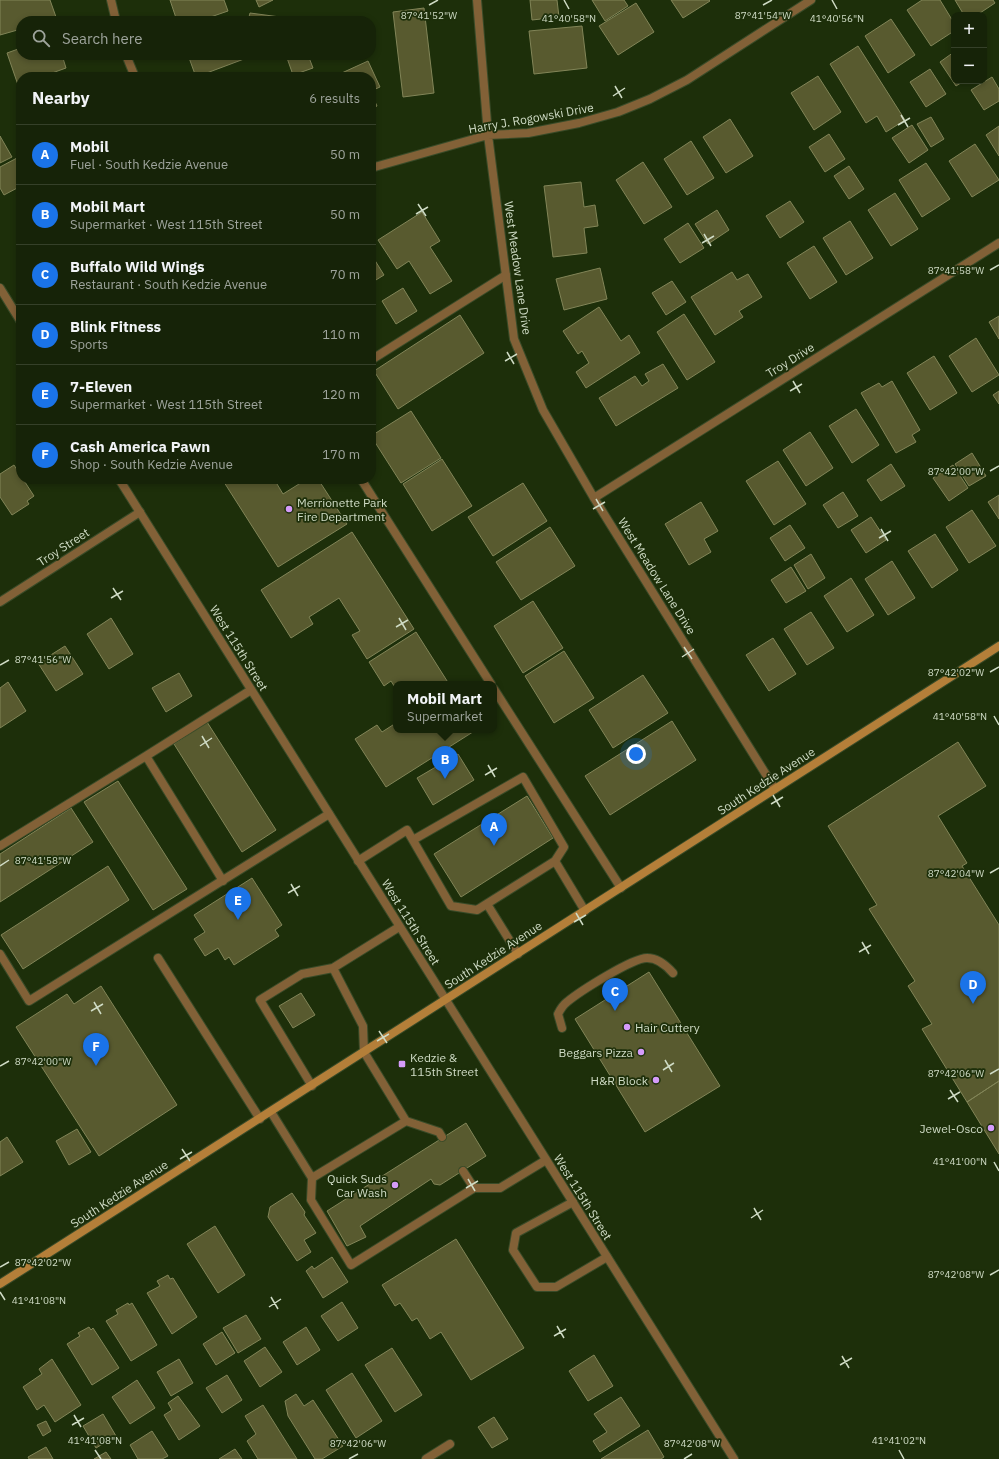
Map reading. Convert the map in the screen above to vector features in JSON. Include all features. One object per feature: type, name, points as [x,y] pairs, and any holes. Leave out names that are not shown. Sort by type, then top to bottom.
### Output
[{"type":"main road","name":"South Kedzie Avenue","points":[[0,1284],[999,646]]},
{"type":"street","points":[[111,0],[115,16]]},
{"type":"street","name":"West Meadow Lane Drive","points":[[477,0],[488,135],[514,339],[543,410],[594,498],[775,789]]},
{"type":"street","name":"Harry J. Rogowski Drive","points":[[376,167],[488,135],[528,133],[579,124],[618,112],[650,99],[687,80],[811,0]]},
{"type":"street","points":[[128,60],[133,72]]},
{"type":"street","name":"Troy Drive","points":[[594,498],[999,243]]},
{"type":"street","points":[[376,357],[506,275]]},
{"type":"street","points":[[0,288],[16,314]]},
{"type":"street","name":"West 115th Street","points":[[122,484],[734,1459]]},
{"type":"street","points":[[364,484],[489,681]]},
{"type":"street","name":"Troy Street","points":[[0,602],[140,512]]},
{"type":"street","points":[[0,846],[252,690]]},
{"type":"street","points":[[497,694],[621,888]]},
{"type":"street","points":[[146,756],[222,881]]},
{"type":"street","points":[[358,861],[407,830],[451,906],[477,910],[555,861],[564,847],[523,777],[413,840]]},
{"type":"street","points":[[0,954],[29,1001],[329,814]]},
{"type":"street","points":[[555,861],[585,911]]},
{"type":"street","points":[[487,904],[518,954]]},
{"type":"street","points":[[312,1086],[260,1000],[302,974],[333,968],[399,927]]},
{"type":"street","points":[[158,958],[260,1119]]},
{"type":"street","points":[[562,1028],[558,1014],[567,1002],[625,965],[637,960],[652,958],[665,965],[673,973]]},
{"type":"street","points":[[333,968],[362,1026],[364,1052],[406,1120],[441,1135]]},
{"type":"street","points":[[271,1112],[312,1178],[312,1200],[351,1265],[474,1188],[500,1188],[546,1160]]},
{"type":"street","points":[[312,1178],[406,1120]]},
{"type":"street","points":[[463,1170],[474,1188]]},
{"type":"street","points":[[573,1202],[516,1233],[513,1250],[537,1286],[556,1288],[607,1257]]},
{"type":"street","points":[[426,1459],[450,1444]]},
{"type":"building","points":[[0,0],[50,0],[56,16],[16,16],[16,30],[0,35]]},
{"type":"building","points":[[170,0],[224,0],[228,11],[214,16],[175,16]]},
{"type":"building","points":[[256,0],[273,0],[259,7]]},
{"type":"building","points":[[530,0],[557,0],[559,17],[532,20]]},
{"type":"building","points":[[592,0],[624,0],[628,6],[605,21]]},
{"type":"building","points":[[671,0],[709,0],[710,1],[683,18]]},
{"type":"building","points":[[922,0],[940,0],[951,18],[951,33],[931,46],[907,10]]},
{"type":"building","points":[[955,0],[993,0],[995,3],[982,12],[962,12]]},
{"type":"building","points":[[636,3],[654,32],[618,55],[599,26]]},
{"type":"building","points":[[424,8],[434,93],[403,97],[393,12]]},
{"type":"building","points":[[250,13],[272,16],[249,16]]},
{"type":"building","points":[[891,19],[915,55],[888,73],[865,36]]},
{"type":"building","points":[[582,26],[587,68],[534,74],[529,31]]},
{"type":"building","points":[[858,46],[905,120],[886,132],[877,116],[866,123],[830,64]]},
{"type":"building","points":[[16,50],[16,60],[64,60],[66,68],[55,72],[16,72],[16,79],[7,53]]},
{"type":"building","points":[[951,54],[951,78],[940,62]]},
{"type":"building","points":[[190,60],[241,60],[209,72],[194,72]]},
{"type":"building","points":[[288,60],[310,60],[313,68],[302,72],[292,72]]},
{"type":"building","points":[[368,61],[373,72],[344,72]]},
{"type":"building","points":[[930,69],[946,94],[926,107],[910,82]]},
{"type":"building","points":[[818,76],[841,112],[814,130],[791,93]]},
{"type":"building","points":[[992,77],[999,89],[999,101],[984,110],[971,90],[981,84],[987,84],[987,80]]},
{"type":"building","points":[[376,78],[380,87],[376,89]]},
{"type":"building","points":[[931,117],[944,139],[931,147],[917,124]]},
{"type":"building","points":[[730,119],[753,156],[726,173],[703,137]]},
{"type":"building","points":[[912,125],[928,150],[909,163],[892,138]]},
{"type":"building","points":[[999,126],[999,156],[986,135]]},
{"type":"building","points":[[829,134],[845,159],[825,172],[809,147]]},
{"type":"building","points":[[0,136],[12,157],[0,163]]},
{"type":"building","points":[[691,141],[714,178],[687,195],[664,159]]},
{"type":"building","points":[[975,144],[999,180],[972,197],[949,161]]},
{"type":"building","points":[[16,159],[16,189],[4,195],[0,188],[0,167]]},
{"type":"building","points":[[643,162],[672,207],[644,224],[616,180]]},
{"type":"building","points":[[926,163],[950,199],[922,217],[899,180]]},
{"type":"building","points":[[849,166],[864,189],[849,199],[834,176]]},
{"type":"building","points":[[581,182],[584,207],[595,205],[598,226],[584,228],[587,253],[553,257],[544,186]]},
{"type":"building","points":[[895,193],[918,229],[891,246],[868,210]]},
{"type":"building","points":[[790,201],[804,222],[780,238],[766,216]]},
{"type":"building","points":[[717,210],[729,230],[708,244],[695,224]]},
{"type":"building","points":[[422,212],[440,241],[430,247],[452,281],[430,294],[409,261],[397,269],[378,240]]},
{"type":"building","points":[[850,221],[873,258],[846,275],[823,238]]},
{"type":"building","points":[[688,223],[704,248],[680,263],[664,239]]},
{"type":"building","points":[[814,246],[837,282],[810,299],[787,263]]},
{"type":"building","points":[[376,262],[384,275],[376,280]]},
{"type":"building","points":[[600,268],[607,299],[564,310],[556,279]]},
{"type":"building","points":[[732,272],[737,280],[748,274],[762,297],[739,311],[743,317],[715,335],[691,297]]},
{"type":"building","points":[[672,281],[686,302],[666,315],[652,293]]},
{"type":"building","points":[[403,288],[417,311],[396,324],[382,301]]},
{"type":"building","points":[[599,307],[621,341],[629,335],[640,353],[586,388],[576,372],[589,363],[582,351],[578,354],[563,331]]},
{"type":"building","points":[[684,314],[715,362],[687,380],[657,332]]},
{"type":"building","points":[[460,315],[484,353],[398,409],[376,374],[376,370]]},
{"type":"building","points":[[999,316],[999,339],[989,322]]},
{"type":"building","points":[[976,338],[999,375],[972,392],[949,356]]},
{"type":"building","points":[[934,356],[957,393],[930,410],[907,373]]},
{"type":"building","points":[[663,364],[678,388],[616,426],[599,398],[635,376],[642,386],[649,381],[645,374]]},
{"type":"building","points":[[892,381],[920,430],[912,435],[916,442],[896,453],[861,393],[879,383],[882,387]]},
{"type":"building","points":[[999,391],[999,404],[993,395]]},
{"type":"building","points":[[856,409],[879,445],[852,463],[829,426]]},
{"type":"building","points":[[411,411],[441,458],[401,483],[376,444],[376,433]]},
{"type":"building","points":[[810,432],[833,468],[806,486],[783,450]]},
{"type":"building","points":[[972,453],[986,476],[969,486],[955,464]]},
{"type":"building","points":[[442,459],[472,506],[432,531],[403,484]]},
{"type":"building","points":[[778,461],[806,504],[774,525],[746,481]]},
{"type":"building","points":[[891,464],[905,486],[881,501],[867,480]]},
{"type":"building","points":[[14,465],[16,468],[16,484],[26,484],[34,496],[27,501],[29,504],[12,515],[0,497],[0,474]]},
{"type":"building","points":[[953,465],[968,488],[949,501],[933,478]]},
{"type":"building","points":[[523,483],[547,521],[493,556],[468,517]]},
{"type":"building","name":"Merrionette Park Fire Department","points":[[225,484],[277,484],[283,494],[299,484],[321,484],[347,524],[278,567]]},
{"type":"building","points":[[843,492],[858,516],[838,528],[823,505]]},
{"type":"building","points":[[999,495],[999,519],[988,502]]},
{"type":"building","points":[[701,502],[718,531],[704,539],[711,552],[689,565],[665,524]]},
{"type":"building","points":[[972,510],[996,546],[969,563],[946,527]]},
{"type":"building","points":[[871,517],[886,540],[866,553],[851,530]]},
{"type":"building","points":[[790,525],[805,548],[785,561],[770,538]]},
{"type":"building","points":[[550,527],[575,566],[521,600],[496,562]]},
{"type":"building","points":[[352,532],[414,629],[367,659],[352,635],[360,631],[339,598],[309,617],[313,624],[291,638],[261,590]]},
{"type":"building","points":[[935,534],[958,570],[932,588],[908,551]]},
{"type":"building","points":[[811,554],[825,578],[808,589],[794,565]]},
{"type":"building","points":[[892,561],[915,598],[888,615],[865,579]]},
{"type":"building","points":[[791,567],[806,591],[786,603],[771,580]]},
{"type":"building","points":[[851,578],[874,615],[847,632],[824,596]]},
{"type":"building","points":[[533,601],[563,648],[523,673],[494,626]]},
{"type":"building","points":[[811,612],[834,648],[807,665],[784,629]]},
{"type":"building","points":[[111,618],[133,654],[109,669],[87,634]]},
{"type":"building","points":[[416,632],[447,681],[393,681],[393,684],[391,681],[384,686],[369,662]]},
{"type":"building","points":[[773,638],[796,674],[769,691],[746,655]]},
{"type":"building","points":[[65,646],[83,674],[56,691],[38,663]]},
{"type":"building","points":[[564,651],[594,698],[554,723],[525,676]]},
{"type":"building","points":[[179,673],[192,696],[166,712],[152,688]]},
{"type":"building","points":[[643,675],[668,713],[613,748],[589,710]]},
{"type":"building","points":[[8,682],[26,711],[0,728],[0,688]]},
{"type":"building","points":[[672,721],[696,760],[610,815],[585,776]]},
{"type":"building","points":[[207,722],[276,830],[242,852],[174,744]]},
{"type":"building","points":[[377,725],[382,732],[393,725],[393,733],[471,733],[386,787],[355,739]]},
{"type":"building","points":[[958,742],[986,786],[938,816],[967,863],[962,866],[999,925],[999,1081],[967,1102],[922,1029],[932,1024],[908,986],[915,981],[869,909],[877,905],[828,826]]},
{"type":"building","points":[[458,754],[474,780],[433,805],[417,778]]},
{"type":"building","points":[[118,781],[187,889],[153,910],[84,802]]},
{"type":"building","points":[[527,796],[553,838],[461,897],[434,854]]},
{"type":"building","points":[[71,808],[93,842],[0,902],[0,854]]},
{"type":"building","points":[[108,866],[129,900],[23,969],[1,935]]},
{"type":"building","points":[[252,878],[282,925],[275,930],[279,936],[234,965],[229,957],[225,960],[218,948],[205,956],[194,939],[205,932],[194,915]]},
{"type":"building","points":[[649,972],[720,1086],[645,1132],[575,1019]]},
{"type":"building","points":[[101,986],[177,1105],[99,1156],[16,1027],[67,994],[74,1004]]},
{"type":"building","points":[[301,993],[315,1015],[293,1028],[279,1006]]},
{"type":"building","name":"Jewel-Osco","points":[[999,1081],[999,1154],[967,1102]]},
{"type":"building","name":"Quick Suds Car Wash","points":[[466,1123],[486,1156],[440,1185],[434,1184],[431,1179],[360,1226],[366,1237],[347,1246],[327,1211]]},
{"type":"building","points":[[77,1129],[91,1152],[69,1165],[56,1141]]},
{"type":"building","points":[[7,1137],[23,1162],[0,1176],[0,1142]]},
{"type":"building","points":[[292,1193],[305,1212],[304,1215],[316,1233],[304,1240],[311,1252],[297,1261],[268,1217],[270,1207]]},
{"type":"building","points":[[215,1226],[245,1275],[218,1293],[187,1244]]},
{"type":"building","points":[[456,1239],[524,1348],[471,1380],[441,1332],[430,1339],[417,1318],[412,1321],[400,1303],[395,1306],[382,1285]]},
{"type":"building","points":[[332,1257],[348,1282],[323,1298],[306,1271],[312,1266],[314,1269]]},
{"type":"building","points":[[168,1275],[170,1279],[173,1278],[197,1317],[172,1334],[147,1293],[160,1286],[157,1281]]},
{"type":"building","points":[[342,1302],[358,1328],[338,1341],[321,1316]]},
{"type":"building","points":[[128,1303],[129,1305],[132,1303],[157,1345],[131,1361],[106,1321],[118,1314],[116,1310]]},
{"type":"building","points":[[246,1315],[261,1339],[238,1353],[223,1328]]},
{"type":"building","points":[[89,1327],[91,1330],[93,1328],[119,1368],[92,1385],[67,1344],[80,1336],[78,1333]]},
{"type":"building","points":[[306,1327],[320,1350],[297,1365],[283,1342]]},
{"type":"building","points":[[222,1332],[235,1353],[216,1365],[203,1344]]},
{"type":"building","points":[[265,1347],[282,1372],[260,1387],[244,1361]]},
{"type":"building","points":[[392,1348],[422,1395],[395,1412],[365,1365]]},
{"type":"building","points":[[594,1355],[613,1386],[588,1401],[569,1371]]},
{"type":"building","points":[[52,1359],[81,1405],[55,1422],[44,1405],[37,1410],[23,1387],[42,1374],[39,1369]]},
{"type":"building","points":[[179,1359],[193,1383],[171,1396],[157,1372]]},
{"type":"building","points":[[352,1373],[382,1421],[356,1438],[326,1390]]},
{"type":"building","points":[[227,1375],[242,1400],[222,1413],[206,1388]]},
{"type":"building","points":[[137,1380],[155,1408],[130,1424],[112,1397]]},
{"type":"building","points":[[296,1394],[304,1406],[313,1400],[343,1446],[322,1459],[315,1459],[288,1416],[285,1401]]},
{"type":"building","points":[[178,1396],[200,1426],[179,1440],[164,1415],[172,1410],[168,1403]]},
{"type":"building","points":[[621,1397],[640,1426],[600,1452],[593,1441],[607,1432],[594,1414]]},
{"type":"building","points":[[263,1405],[297,1459],[258,1459],[247,1441],[256,1434],[245,1416]]},
{"type":"building","points":[[103,1414],[116,1436],[96,1448],[83,1426]]},
{"type":"building","points":[[494,1417],[508,1439],[492,1448],[478,1427]]},
{"type":"building","points":[[46,1421],[51,1431],[43,1436],[37,1425]]},
{"type":"building","points":[[648,1430],[664,1457],[661,1459],[601,1459]]},
{"type":"building","points":[[152,1431],[168,1456],[162,1459],[138,1459],[130,1445]]},
{"type":"building","points":[[46,1447],[53,1459],[29,1459],[28,1457]]},
{"type":"building","points":[[235,1449],[242,1459],[219,1459]]},
{"type":"building","points":[[106,1452],[111,1459],[94,1459]]},
{"type":"place","name":"Merrionette Park Fire Department","points":[[289,509]]},
{"type":"place","name":"Mobil Mart","points":[[445,779]]},
{"type":"place","name":"Mobil","points":[[494,846]]},
{"type":"place","name":"7-Eleven","points":[[238,920]]},
{"type":"place","name":"Blink Fitness","points":[[973,1004]]},
{"type":"place","name":"Buffalo Wild Wings","points":[[615,1011]]},
{"type":"place","name":"Hair Cuttery","points":[[627,1027]]},
{"type":"place","name":"Beggars Pizza","points":[[641,1052]]},
{"type":"place","name":"Kedzie & 115th Street","points":[[402,1064]]},
{"type":"place","name":"Cash America Pawn","points":[[96,1066]]},
{"type":"place","name":"H&R Block","points":[[656,1080]]},
{"type":"place","name":"Jewel-Osco","points":[[991,1128]]},
{"type":"place","name":"Quick Suds Car Wash","points":[[395,1185]]}]
